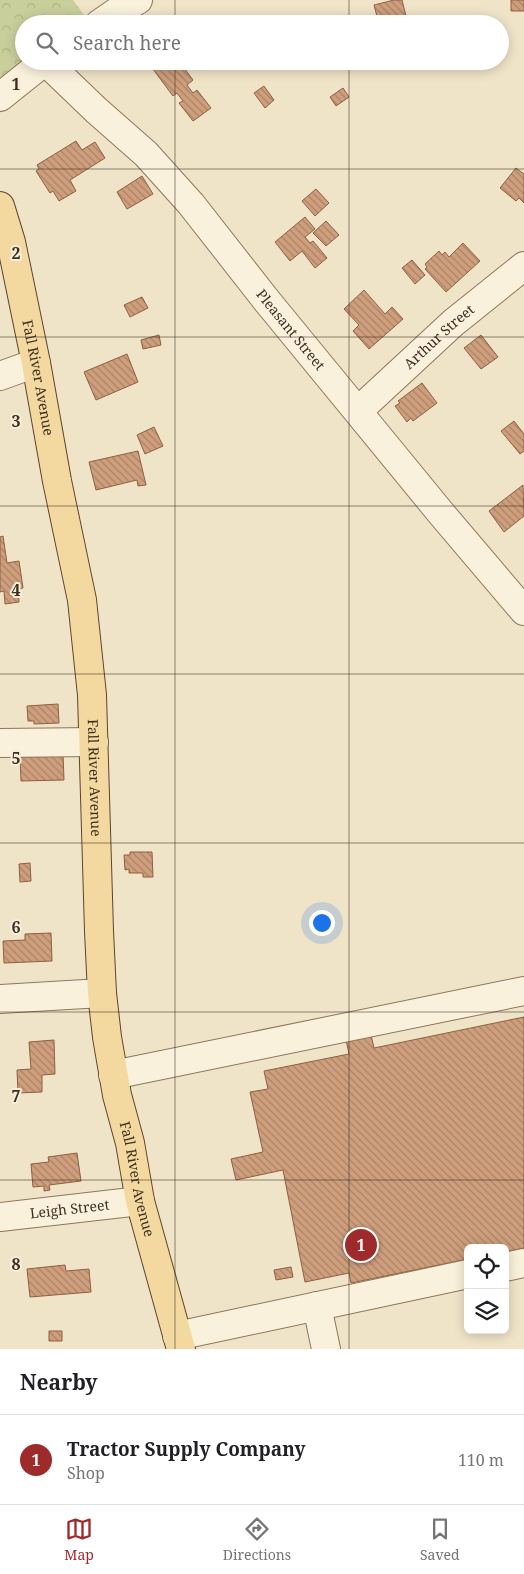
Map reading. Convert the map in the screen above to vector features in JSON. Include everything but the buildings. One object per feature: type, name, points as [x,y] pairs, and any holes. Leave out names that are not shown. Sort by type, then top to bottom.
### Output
[{"type":"main road","name":"Fall River Avenue","points":[[0,206],[11,242],[36,362],[57,481],[82,600],[92,695],[102,993],[113,1075],[130,1143],[140,1201],[179,1342]]},
{"type":"street","points":[[111,15],[138,0]]},
{"type":"street","points":[[0,97],[34,70]]},
{"type":"street","name":"Pleasant Street","points":[[54,70],[146,154],[191,204],[267,301],[524,611]]},
{"type":"street","name":"Arthur Street","points":[[358,412],[453,322],[524,266]]},
{"type":"street","points":[[0,376],[36,362]]},
{"type":"street","points":[[0,743],[94,742]]},
{"type":"street","points":[[113,1075],[524,992]]},
{"type":"street","points":[[0,1000],[102,993]]},
{"type":"street","name":"Leigh Street","points":[[0,1217],[140,1201]]},
{"type":"street","points":[[509,1266],[524,1263]]},
{"type":"street","points":[[179,1342],[317,1306],[464,1275]]},
{"type":"street","points":[[317,1306],[326,1349]]},
{"type":"green space","points":[[0,0],[73,0],[84,15],[15,15],[15,70],[39,70],[0,113]]},
{"type":"place","name":"Tractor Supply Company","points":[[361,1245]]}]
